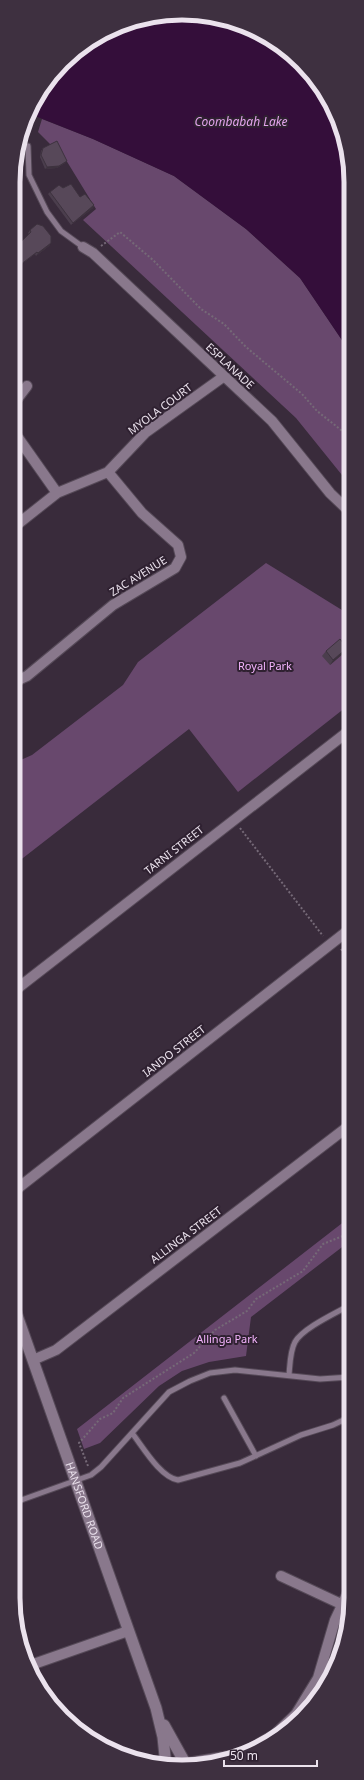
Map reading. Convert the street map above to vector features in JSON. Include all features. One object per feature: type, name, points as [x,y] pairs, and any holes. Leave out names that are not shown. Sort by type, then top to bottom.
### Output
[{"type":"street","name":"ESPLANADE","points":[[83,247],[93,253],[282,432],[330,493],[344,506]]},
{"type":"street","name":"MYOLA COURT","points":[[20,522],[57,493],[108,472],[145,433],[223,377]]},
{"type":"street","points":[[20,395],[27,386]]},
{"type":"street","points":[[20,441],[57,493]]},
{"type":"street","name":"ZAC AVENUE","points":[[20,679],[27,676],[113,605],[175,568],[181,557],[178,545],[142,513],[108,472]]},
{"type":"street","name":"TARNI STREET","points":[[20,986],[233,819],[344,735]]},
{"type":"street","name":"IANDO STREET","points":[[20,1187],[344,934]]},
{"type":"street","name":"ALLINGA STREET","points":[[33,1360],[56,1350],[344,1130]]},
{"type":"street","name":"HANSFORD ROAD","points":[[20,1324],[156,1708],[167,1760]]},
{"type":"street","points":[[281,1576],[341,1604]]},
{"type":"street","points":[[303,1706],[318,1678],[344,1599]]},
{"type":"street","points":[[34,1664],[128,1631]]},
{"type":"street","name":"HANSFORD ROAD","points":[[156,1708],[185,1760]]},
{"type":"lane","points":[[28,146],[29,176],[47,212],[61,231],[83,247]]},
{"type":"lane","points":[[288,1375],[292,1351],[296,1340],[307,1331],[344,1309]]},
{"type":"lane","points":[[20,1500],[91,1475],[102,1467],[170,1392],[190,1381],[210,1373],[235,1370],[320,1379],[344,1377]]},
{"type":"lane","points":[[224,1398],[256,1456]]},
{"type":"lane","points":[[132,1433],[163,1472],[173,1479],[191,1478],[240,1464],[301,1435],[333,1425],[344,1420]]},
{"type":"path","points":[[93,253],[120,232],[153,260],[201,309],[224,324],[246,347],[302,394],[317,411],[341,430],[344,434]]},
{"type":"path","points":[[233,819],[332,943],[344,955]]},
{"type":"path","points":[[91,1475],[79,1443],[100,1419],[113,1413],[123,1398],[194,1353],[215,1330],[247,1311],[256,1299],[303,1271],[323,1244],[344,1235]]},
{"type":"green space","points":[[42,119],[93,139],[174,176],[246,229],[300,278],[344,343],[344,478],[296,418],[83,220],[96,209],[66,160],[38,132]]},
{"type":"green space","name":"Royal Park","points":[[266,563],[344,611],[344,709],[238,792],[189,729],[20,860],[20,760],[32,755],[123,685],[138,662]]},
{"type":"green space","name":"Allinga Park","points":[[344,1222],[344,1246],[251,1317],[246,1356],[209,1362],[182,1371],[159,1386],[100,1443],[84,1449],[77,1429]]},
{"type":"water","name":"Coombabah Lake","points":[[161,21],[203,21],[244,32],[281,53],[297,67],[317,92],[332,120],[341,150],[344,171],[344,343],[300,278],[246,229],[174,176],[93,139],[34,116],[53,83],[67,67],[92,47],[120,32]]},
{"type":"building","points":[[57,141],[67,161],[59,166],[47,167],[41,155],[43,148]]},
{"type":"building","points":[[71,184],[80,197],[85,194],[94,205],[73,223],[50,192],[59,185],[63,188]]},
{"type":"building","points":[[37,224],[43,226],[51,236],[51,243],[20,265],[20,243],[31,232],[30,230]]},
{"type":"building","points":[[340,639],[344,644],[344,651],[333,660],[326,651]]}]
